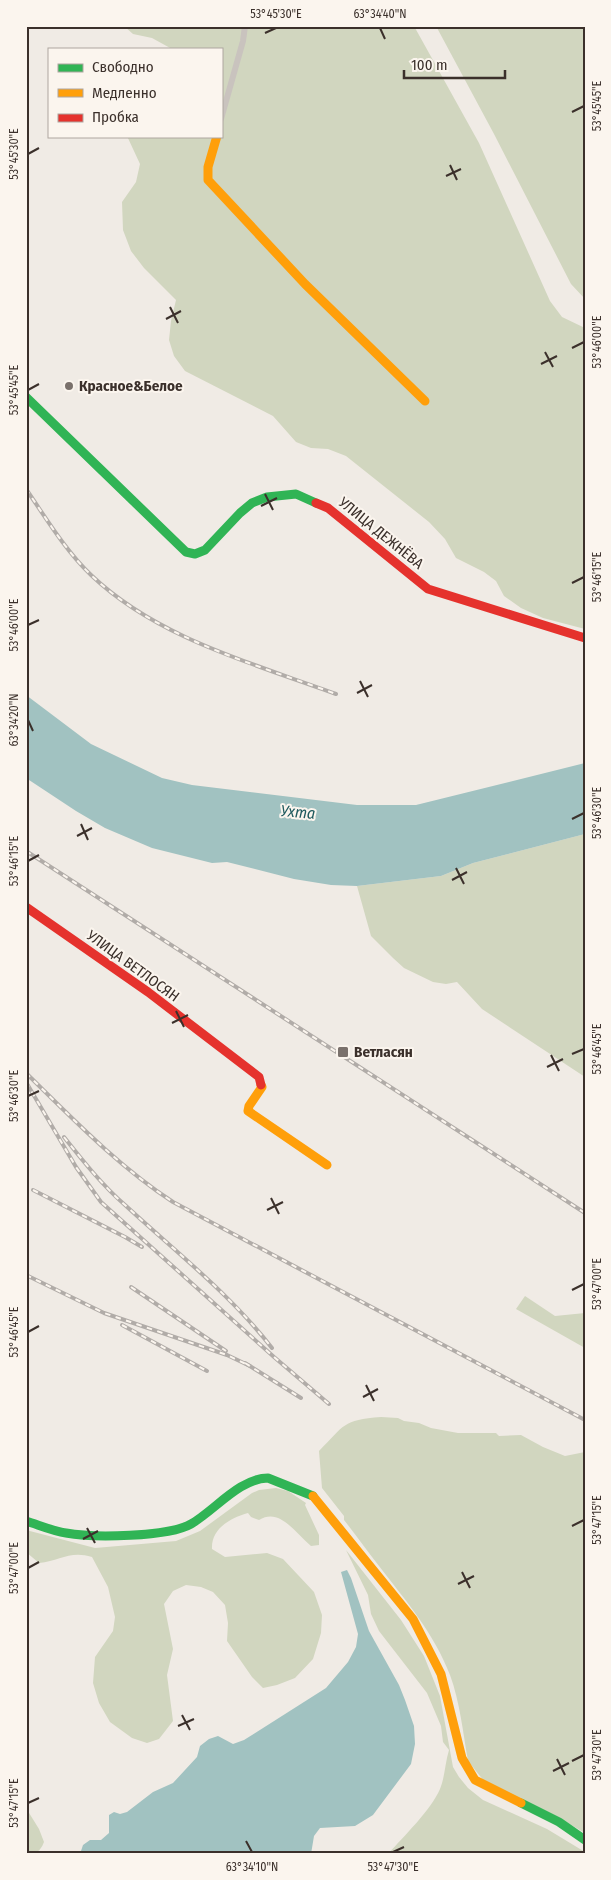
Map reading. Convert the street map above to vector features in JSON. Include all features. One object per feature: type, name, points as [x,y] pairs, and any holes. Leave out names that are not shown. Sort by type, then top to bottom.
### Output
[{"type":"street","points":[[222,115],[243,41],[245,26]]},
{"type":"street","points":[[215,138],[208,167],[208,180],[305,284],[425,401]]},
{"type":"street","name":"УЛИЦА ДЕЖНЁВА","points":[[26,398],[182,549],[189,553],[199,553],[205,550],[252,503],[267,497],[296,494],[328,508],[428,589],[585,638]]},
{"type":"street","name":"УЛИЦА ВЕТЛОСЯН","points":[[26,907],[148,992],[259,1077],[262,1087],[249,1106],[248,1111],[327,1165]]},
{"type":"street","points":[[26,1521],[75,1535],[101,1537],[172,1531],[190,1525],[246,1484],[261,1478],[268,1478],[311,1494],[413,1619],[441,1674],[462,1758],[475,1780],[559,1822],[585,1840]]},
{"type":"green space","points":[[124,26],[414,26],[479,143],[550,301],[562,317],[585,328],[585,629],[543,618],[521,608],[504,596],[496,581],[484,572],[456,558],[445,539],[429,522],[346,456],[328,449],[311,448],[296,442],[273,416],[185,371],[174,356],[169,340],[176,300],[144,268],[131,251],[123,230],[122,202],[136,182],[140,164],[128,138],[222,138],[222,48],[170,48],[152,38],[133,34]]},
{"type":"green space","points":[[436,26],[585,26],[585,299],[571,284]]},
{"type":"green space","points":[[585,834],[585,1077],[482,1009],[457,982],[446,984],[433,982],[404,968],[371,936],[357,886],[441,876],[473,863]]},
{"type":"green space","points":[[525,1296],[555,1316],[585,1313],[585,1348],[516,1309]]},
{"type":"green space","points":[[368,1418],[398,1418],[431,1428],[458,1433],[496,1433],[499,1436],[521,1435],[565,1456],[585,1452],[585,1833],[554,1815],[484,1781],[468,1761],[453,1685],[436,1645],[419,1618],[344,1520],[344,1516],[322,1488],[319,1451],[345,1425]]},
{"type":"green space","points":[[276,1488],[288,1491],[306,1503],[305,1505],[319,1535],[319,1545],[311,1546],[287,1523],[280,1519],[267,1517],[259,1520],[251,1517],[248,1513],[229,1521],[218,1530],[212,1549],[225,1557],[267,1553],[283,1559],[314,1592],[322,1615],[321,1633],[313,1659],[295,1678],[263,1688],[252,1677],[227,1641],[228,1623],[225,1605],[213,1592],[201,1587],[186,1585],[173,1591],[164,1604],[173,1649],[167,1675],[173,1721],[159,1739],[147,1743],[132,1738],[110,1722],[99,1703],[93,1683],[95,1657],[113,1631],[115,1617],[108,1587],[92,1557],[71,1555],[39,1563],[26,1552],[26,1530],[95,1548],[176,1541],[200,1531],[252,1493],[259,1490]]},
{"type":"green space","points":[[346,1550],[401,1620],[424,1656],[440,1696],[453,1767],[459,1777],[468,1788],[483,1800],[547,1829],[585,1852],[585,1854],[388,1854],[417,1823],[436,1797],[442,1784],[449,1750],[443,1742],[441,1726],[427,1693],[379,1631],[371,1614],[368,1595]]},
{"type":"green space","points":[[26,1808],[39,1829],[44,1842],[39,1850],[29,1854],[26,1854]]},
{"type":"water","name":"Ухта","points":[[26,695],[91,744],[162,778],[192,785],[357,805],[416,805],[585,763],[585,834],[473,863],[441,876],[357,886],[331,885],[294,879],[227,862],[212,863],[152,848],[105,828],[26,778]]},
{"type":"water","points":[[347,1570],[369,1631],[399,1685],[414,1726],[415,1744],[411,1764],[373,1815],[355,1826],[320,1828],[314,1836],[311,1854],[80,1854],[83,1845],[90,1840],[101,1840],[109,1833],[109,1815],[114,1812],[120,1814],[127,1812],[153,1792],[173,1783],[197,1757],[200,1746],[209,1739],[218,1736],[233,1744],[244,1740],[326,1688],[348,1662],[356,1647],[358,1634],[341,1572]]},
{"type":"railway","points":[[26,489],[56,534],[91,575],[117,597],[145,616],[207,646],[336,694]]},
{"type":"railway","points":[[26,851],[585,1213]]},
{"type":"railway","points":[[26,1073],[79,1125],[133,1173],[173,1202],[585,1420]]},
{"type":"railway","points":[[26,1082],[76,1167],[101,1202],[329,1404]]},
{"type":"railway","points":[[64,1137],[108,1189],[220,1291],[256,1328],[272,1348]]},
{"type":"railway","points":[[33,1190],[142,1247]]},
{"type":"railway","points":[[26,1275],[104,1313],[227,1355],[250,1366]]},
{"type":"railway","points":[[131,1287],[226,1351]]},
{"type":"railway","points":[[122,1325],[207,1371]]},
{"type":"railway","points":[[245,1363],[301,1398]]},
{"type":"traffic: fast","points":[[26,397],[186,552],[195,554],[205,550],[240,513],[252,503],[267,497],[296,494],[316,503]]},
{"type":"traffic: fast","points":[[26,1521],[56,1531],[78,1535],[148,1534],[166,1532],[191,1524],[237,1489],[258,1479],[268,1478],[313,1496]]},
{"type":"traffic: fast","points":[[521,1803],[559,1822],[585,1840]]},
{"type":"traffic: slow","points":[[216,138],[208,167],[208,180],[305,284],[425,401]]},
{"type":"traffic: slow","points":[[261,1085],[262,1087],[249,1106],[248,1111],[327,1165]]},
{"type":"traffic: slow","points":[[313,1496],[413,1619],[441,1674],[462,1758],[475,1780],[521,1803]]},
{"type":"traffic: jam","points":[[316,503],[328,508],[428,589],[585,638]]},
{"type":"traffic: jam","points":[[26,907],[148,992],[259,1077],[261,1085]]},
{"type":"place","name":"Красное&Белое","points":[[69,386]]},
{"type":"place","name":"Ветласян","points":[[343,1052]]}]
